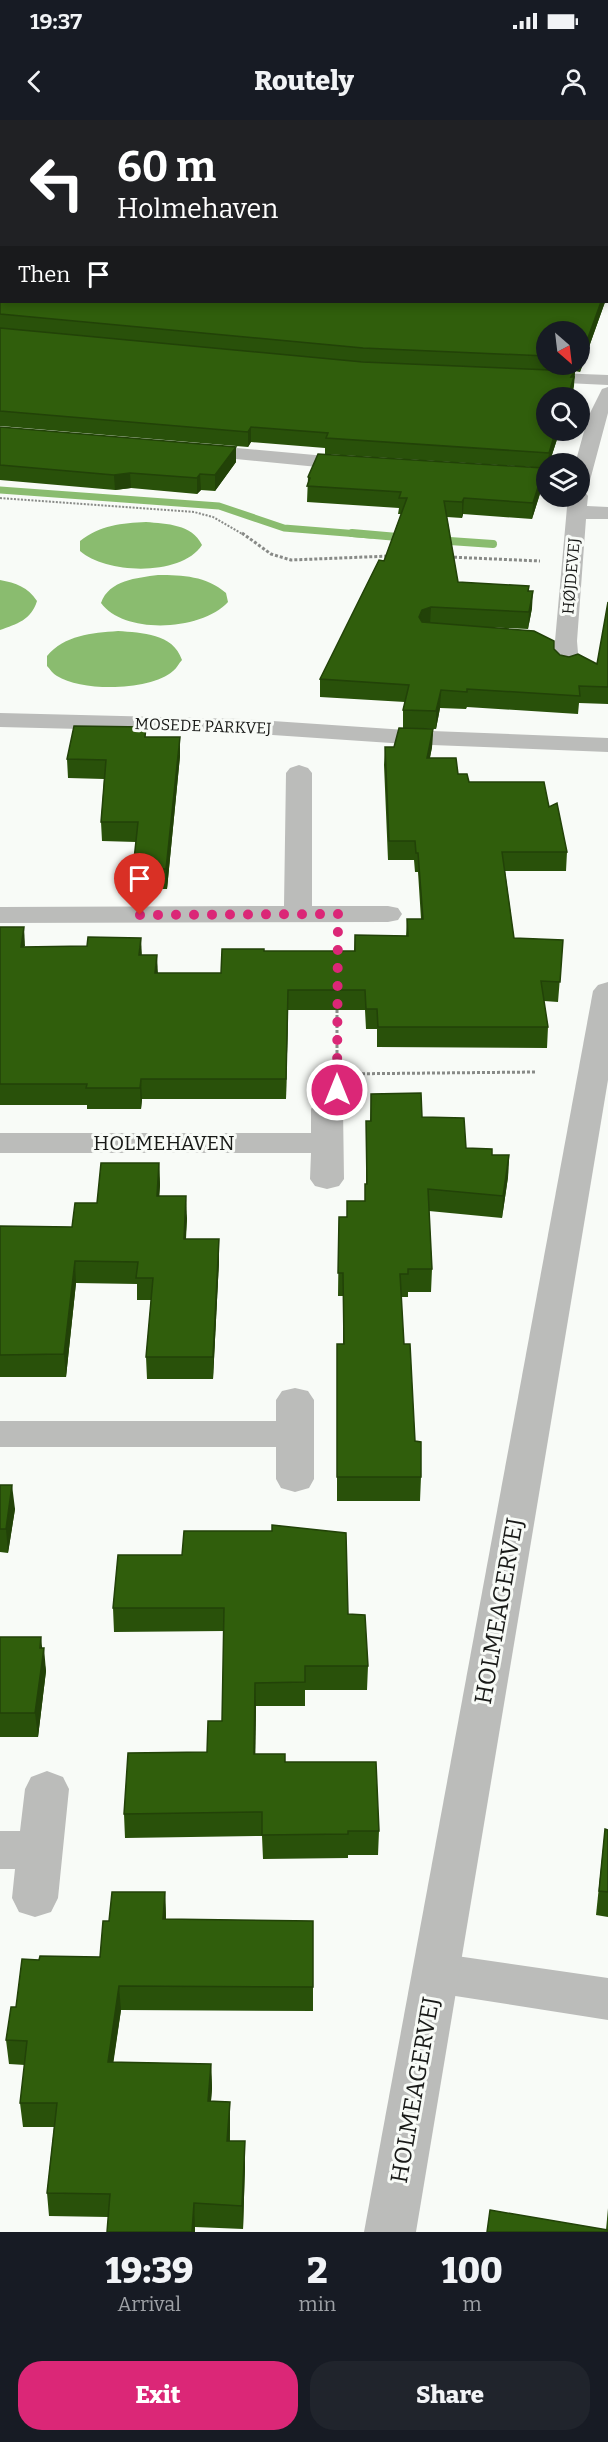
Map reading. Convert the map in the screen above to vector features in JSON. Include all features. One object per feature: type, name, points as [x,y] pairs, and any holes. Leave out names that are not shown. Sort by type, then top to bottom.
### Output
[{"type":"street","points":[[514,376],[608,380]]},
{"type":"street","points":[[586,453],[597,417],[608,393]]},
{"type":"street","points":[[175,449],[374,466]]},
{"type":"street","name":"HØJDEVEJ","points":[[567,665],[554,640],[571,563],[577,507]]},
{"type":"street","name":"HØJDEVEJ","points":[[587,507],[608,513]]},
{"type":"street","name":"MOSEDE PARKVEJ","points":[[0,720],[242,726],[406,737],[608,745]]},
{"type":"street","name":"MOSEDE PARKVEJ","points":[[406,737],[608,762]]},
{"type":"street","points":[[298,915],[299,773]]},
{"type":"street","points":[[0,915],[388,915]]},
{"type":"street","name":"HOLMEAGERVEJ","points":[[390,2232],[608,991]]},
{"type":"street","points":[[327,1109],[327,1179]]},
{"type":"street","name":"HOLMEHAVEN","points":[[0,1143],[327,1143]]},
{"type":"street","points":[[0,1434],[295,1417],[295,1479]]},
{"type":"street","points":[[35,1898],[20,1850],[48,1789]]},
{"type":"street","points":[[436,1973],[608,2000]]},
{"type":"path","points":[[0,498],[194,512],[213,517],[253,540],[271,554],[291,560],[395,556]]},
{"type":"path","points":[[441,556],[571,563]]},
{"type":"path","points":[[327,1109],[337,1105],[338,994]]},
{"type":"path","points":[[337,1074],[535,1072]]},
{"type":"shaded area","points":[[146,522],[178,526],[192,533],[202,545],[192,555],[178,563],[143,569],[107,564],[92,559],[80,551],[80,541],[95,531],[120,524]]},
{"type":"shaded area","points":[[158,575],[185,576],[210,583],[226,593],[228,602],[216,612],[200,619],[163,625],[127,620],[112,613],[101,603],[110,589],[117,585],[133,579]]},
{"type":"shaded area","points":[[0,580],[21,586],[37,601],[27,617],[0,630]]},
{"type":"shaded area","points":[[118,631],[146,634],[164,639],[178,651],[182,660],[163,678],[133,686],[116,687],[83,685],[68,681],[56,675],[47,666],[47,656],[70,639],[88,634]]},
{"type":"building","points":[[0,303],[601,303],[590,332],[590,321],[536,321],[536,356],[363,348],[0,314]]},
{"type":"building","points":[[0,328],[363,362],[536,369],[536,375],[572,375],[571,377],[574,377],[571,387],[536,387],[536,441],[553,441],[549,453],[326,438],[328,433],[251,427],[248,432],[0,411]]},
{"type":"building","points":[[0,427],[236,447],[215,475],[200,474],[197,478],[130,473],[114,475],[0,465]]},
{"type":"building","points":[[318,454],[536,468],[536,493],[533,503],[464,498],[462,502],[444,501],[458,582],[529,586],[528,591],[533,591],[529,612],[431,607],[422,610],[419,617],[422,622],[534,631],[554,641],[554,649],[560,655],[569,657],[578,654],[597,664],[608,602],[608,687],[579,686],[580,696],[467,689],[467,692],[441,690],[436,711],[403,710],[409,685],[320,679],[379,560],[384,561],[407,498],[399,498],[401,492],[307,486],[310,478],[308,477]]},
{"type":"building","points":[[74,726],[146,727],[145,737],[180,737],[166,869],[133,869],[138,822],[101,822],[106,760],[67,759]]},
{"type":"building","points":[[399,728],[433,729],[427,758],[456,758],[458,774],[467,774],[469,782],[544,782],[549,807],[557,803],[567,852],[502,852],[514,938],[563,940],[560,982],[541,981],[548,1027],[378,1027],[377,1009],[366,1009],[365,990],[288,990],[286,1079],[141,1079],[140,1088],[86,1088],[87,1084],[0,1084],[0,927],[24,927],[21,947],[87,946],[88,937],[141,938],[139,955],[157,955],[155,973],[221,973],[222,949],[355,951],[355,935],[408,936],[407,919],[423,919],[415,841],[389,841],[385,747],[394,747]]},
{"type":"building","points":[[421,1093],[422,1117],[464,1118],[466,1148],[492,1149],[492,1155],[509,1155],[503,1196],[428,1189],[432,1269],[408,1269],[408,1274],[400,1274],[404,1344],[410,1344],[415,1441],[421,1442],[421,1477],[337,1477],[337,1344],[344,1344],[343,1273],[338,1273],[339,1217],[347,1217],[347,1201],[365,1201],[366,1121],[371,1121],[371,1094]]},
{"type":"building","points":[[101,1163],[159,1163],[157,1196],[186,1196],[184,1239],[219,1239],[213,1357],[146,1357],[153,1278],[136,1278],[138,1262],[75,1261],[64,1354],[0,1355],[0,1226],[72,1227],[75,1203],[97,1203]]},
{"type":"building","points":[[0,1485],[12,1485],[6,1529],[0,1529]]},
{"type":"building","points":[[272,1525],[346,1533],[348,1614],[365,1615],[368,1666],[305,1666],[305,1682],[255,1683],[254,1754],[285,1754],[285,1762],[376,1762],[379,1831],[348,1831],[348,1834],[262,1835],[262,1812],[124,1814],[128,1753],[207,1752],[208,1721],[222,1721],[224,1608],[113,1608],[118,1555],[182,1555],[184,1531],[272,1531]]},
{"type":"building","points":[[0,1637],[41,1637],[40,1648],[44,1648],[35,1713],[0,1713]]},
{"type":"building","points":[[605,1829],[608,1830],[608,1892],[599,1891]]},
{"type":"building","points":[[112,1892],[165,1892],[163,1919],[313,1921],[313,1987],[119,1986],[108,2062],[211,2064],[208,2101],[230,2102],[227,2141],[245,2141],[242,2206],[194,2203],[192,2232],[107,2232],[110,2194],[47,2193],[57,2103],[20,2103],[27,2041],[6,2040],[11,2007],[16,2007],[22,1959],[39,1960],[40,1956],[100,1957],[103,1921],[109,1921]]},
{"type":"building","points":[[490,2210],[608,2230],[608,2232],[487,2232]]},
{"type":"waterway","points":[[0,490],[219,506],[284,528],[371,535]]},
{"type":"waterway","points":[[352,533],[409,538]]},
{"type":"waterway","points":[[435,540],[493,544]]},
{"type":"route","points":[[140,915],[338,914],[337,1090]]}]
